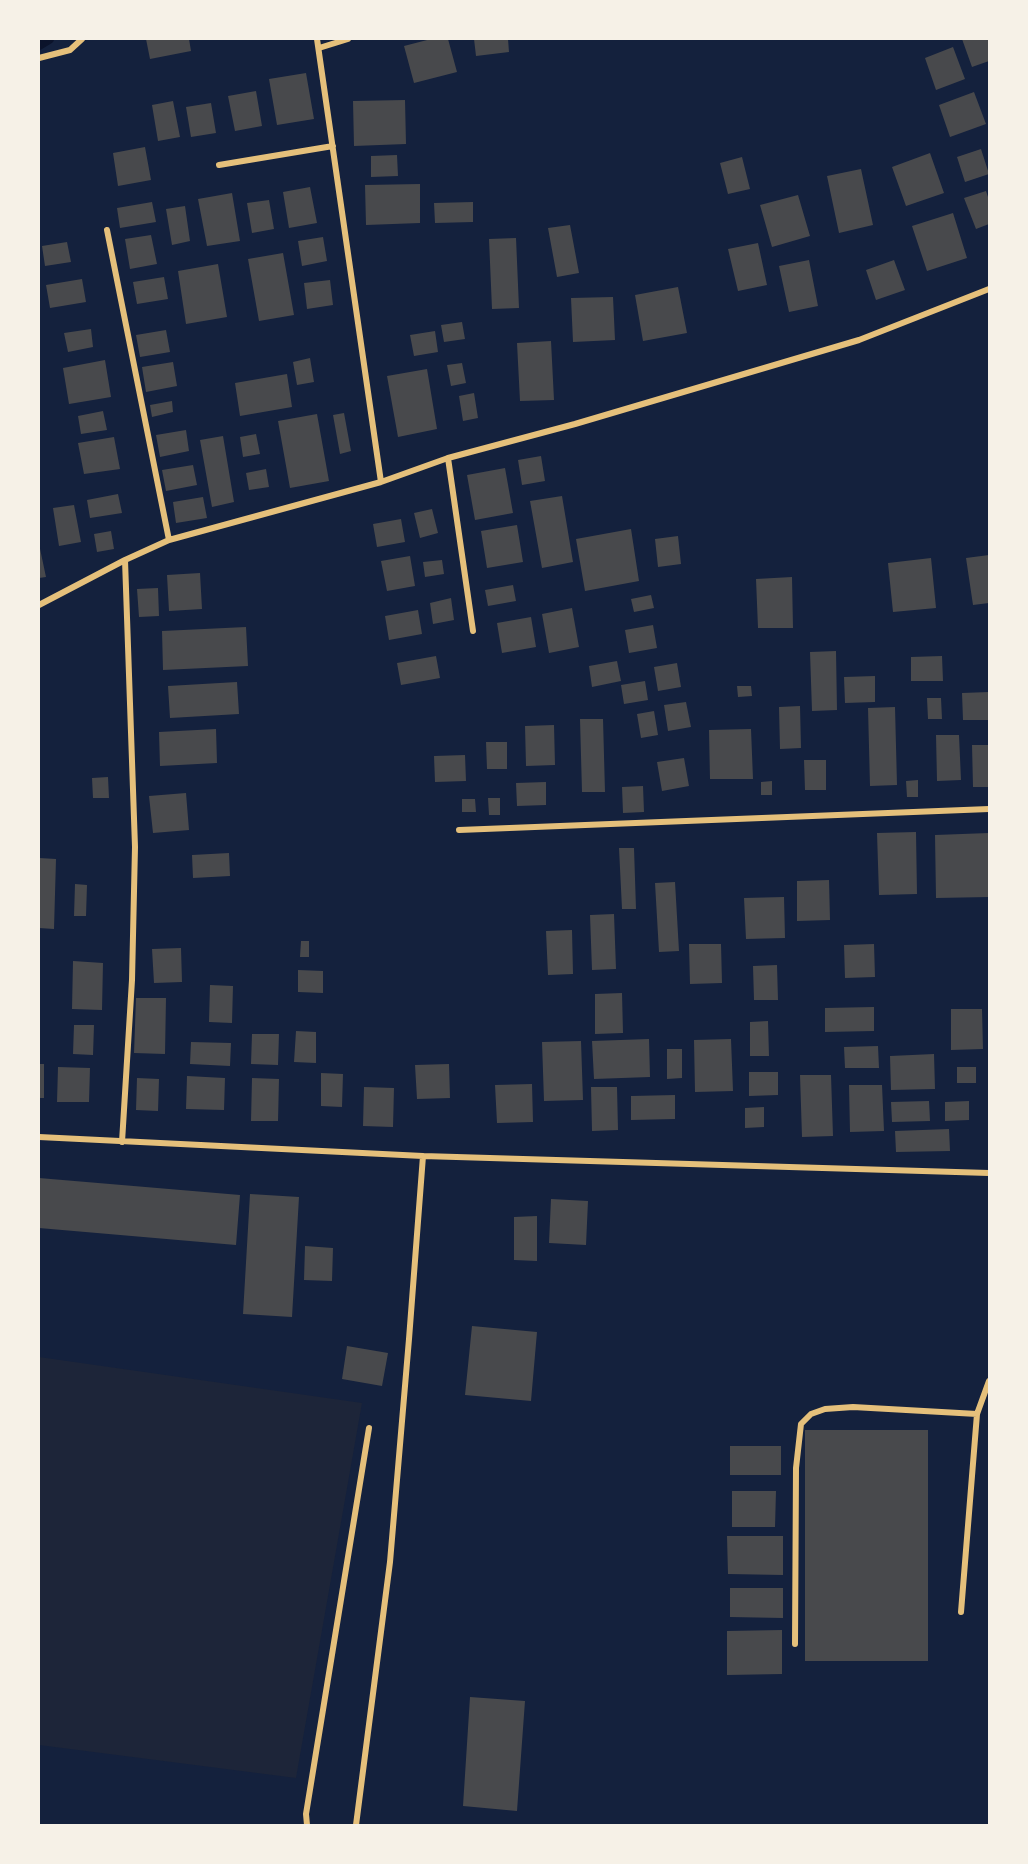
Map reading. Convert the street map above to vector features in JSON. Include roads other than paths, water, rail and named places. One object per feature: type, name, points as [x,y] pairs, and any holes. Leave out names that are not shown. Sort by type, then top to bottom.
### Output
[{"type":"street","points":[[39,58],[70,50],[82,39]]},
{"type":"street","points":[[317,39],[381,482]]},
{"type":"street","points":[[319,48],[348,39]]},
{"type":"street","points":[[219,165],[333,146]]},
{"type":"street","points":[[107,230],[169,540]]},
{"type":"street","points":[[39,605],[124,560],[169,540],[381,482],[448,458],[575,424],[859,340],[989,289]]},
{"type":"street","points":[[448,458],[473,632]]},
{"type":"street","points":[[122,1142],[132,980],[135,847],[124,560]]},
{"type":"street","points":[[459,830],[989,809]]},
{"type":"street","points":[[39,1137],[423,1156],[989,1173]]},
{"type":"street","points":[[356,1825],[390,1562],[423,1156]]},
{"type":"street","points":[[961,1612],[977,1413],[989,1381]]},
{"type":"street","points":[[795,1644],[796,1468],[801,1424],[811,1414],[825,1408],[853,1407],[977,1413]]},
{"type":"street","points":[[307,1825],[306,1814],[369,1428]]},
{"type":"waterway","points":[[39,45],[49,39]]}]
